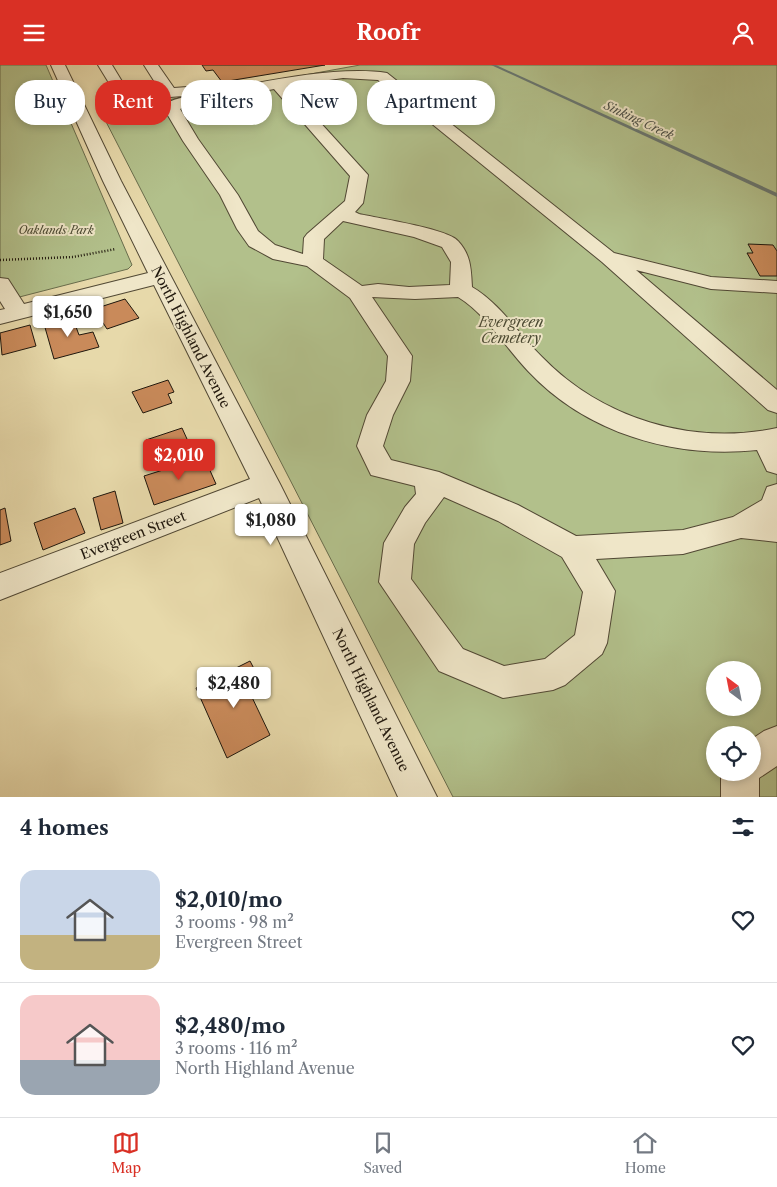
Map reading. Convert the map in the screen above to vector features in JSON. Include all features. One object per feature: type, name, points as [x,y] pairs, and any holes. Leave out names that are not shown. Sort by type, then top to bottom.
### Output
[{"type":"street","points":[[105,65],[114,80]]},
{"type":"street","points":[[151,65],[161,80]]},
{"type":"street","points":[[171,93],[182,93],[340,65]]},
{"type":"street","name":"North Highland Avenue","points":[[64,66],[112,181],[159,277],[266,484],[418,797]]},
{"type":"street","points":[[429,479],[430,496],[415,515],[399,543],[395,582],[451,660],[503,682],[553,674],[590,643],[599,591],[573,548],[508,513],[429,479],[381,468],[370,446],[380,415],[398,381],[400,356],[358,293],[313,261],[289,258],[260,246],[248,232],[230,196],[180,126],[171,107],[199,98],[339,73],[363,72],[382,77],[607,257],[777,404]]},
{"type":"street","points":[[277,84],[359,175],[354,203],[314,238],[313,261]]},
{"type":"street","points":[[342,212],[353,219],[419,232],[450,243],[462,263],[461,290]]},
{"type":"street","points":[[607,257],[711,283],[777,287]]},
{"type":"street","points":[[0,284],[9,315],[159,277]]},
{"type":"street","points":[[358,293],[375,289],[408,293],[461,290],[476,298],[563,391],[598,412],[644,431],[690,439],[737,441],[776,446]]},
{"type":"street","name":"Evergreen Street","points":[[0,587],[266,484]]},
{"type":"street","points":[[573,548],[683,542],[741,526],[776,510]]},
{"type":"street","points":[[761,756],[777,744]]},
{"type":"street","points":[[740,781],[740,797]]},
{"type":"path","points":[[0,260],[73,257],[116,249]]},
{"type":"green space","name":"Oaklands Park","points":[[0,65],[46,65],[52,80],[15,80],[15,125],[72,125],[132,265],[128,269],[0,302]]},
{"type":"green space","name":"Evergreen Cemetery","points":[[360,65],[777,65],[777,797],[453,797],[108,125],[171,125],[171,99],[181,97],[181,125],[272,125],[272,81]]},
{"type":"building","points":[[202,65],[325,65],[234,80],[220,80],[213,70],[206,71]]},
{"type":"building","points":[[748,244],[773,245],[777,251],[777,276],[760,276],[747,253],[753,253]]},
{"type":"building","points":[[125,299],[139,318],[107,329],[94,309]]},
{"type":"building","points":[[72,316],[79,335],[93,332],[99,347],[54,359],[44,324]]},
{"type":"building","points":[[30,325],[36,346],[2,355],[0,333]]},
{"type":"building","points":[[168,380],[174,392],[168,394],[172,403],[143,413],[132,392]]},
{"type":"building","points":[[182,428],[192,450],[154,462],[146,440]]},
{"type":"building","points":[[204,457],[216,484],[154,505],[144,476]]},
{"type":"building","points":[[115,491],[123,523],[101,530],[93,498]]},
{"type":"building","points":[[5,508],[11,541],[0,545],[0,510]]},
{"type":"building","points":[[75,508],[85,533],[43,550],[34,523]]},
{"type":"building","points":[[250,661],[262,684],[249,691],[270,735],[227,758],[196,688]]},
{"type":"waterway","name":"Sinking Creek","points":[[493,65],[777,195]]}]
